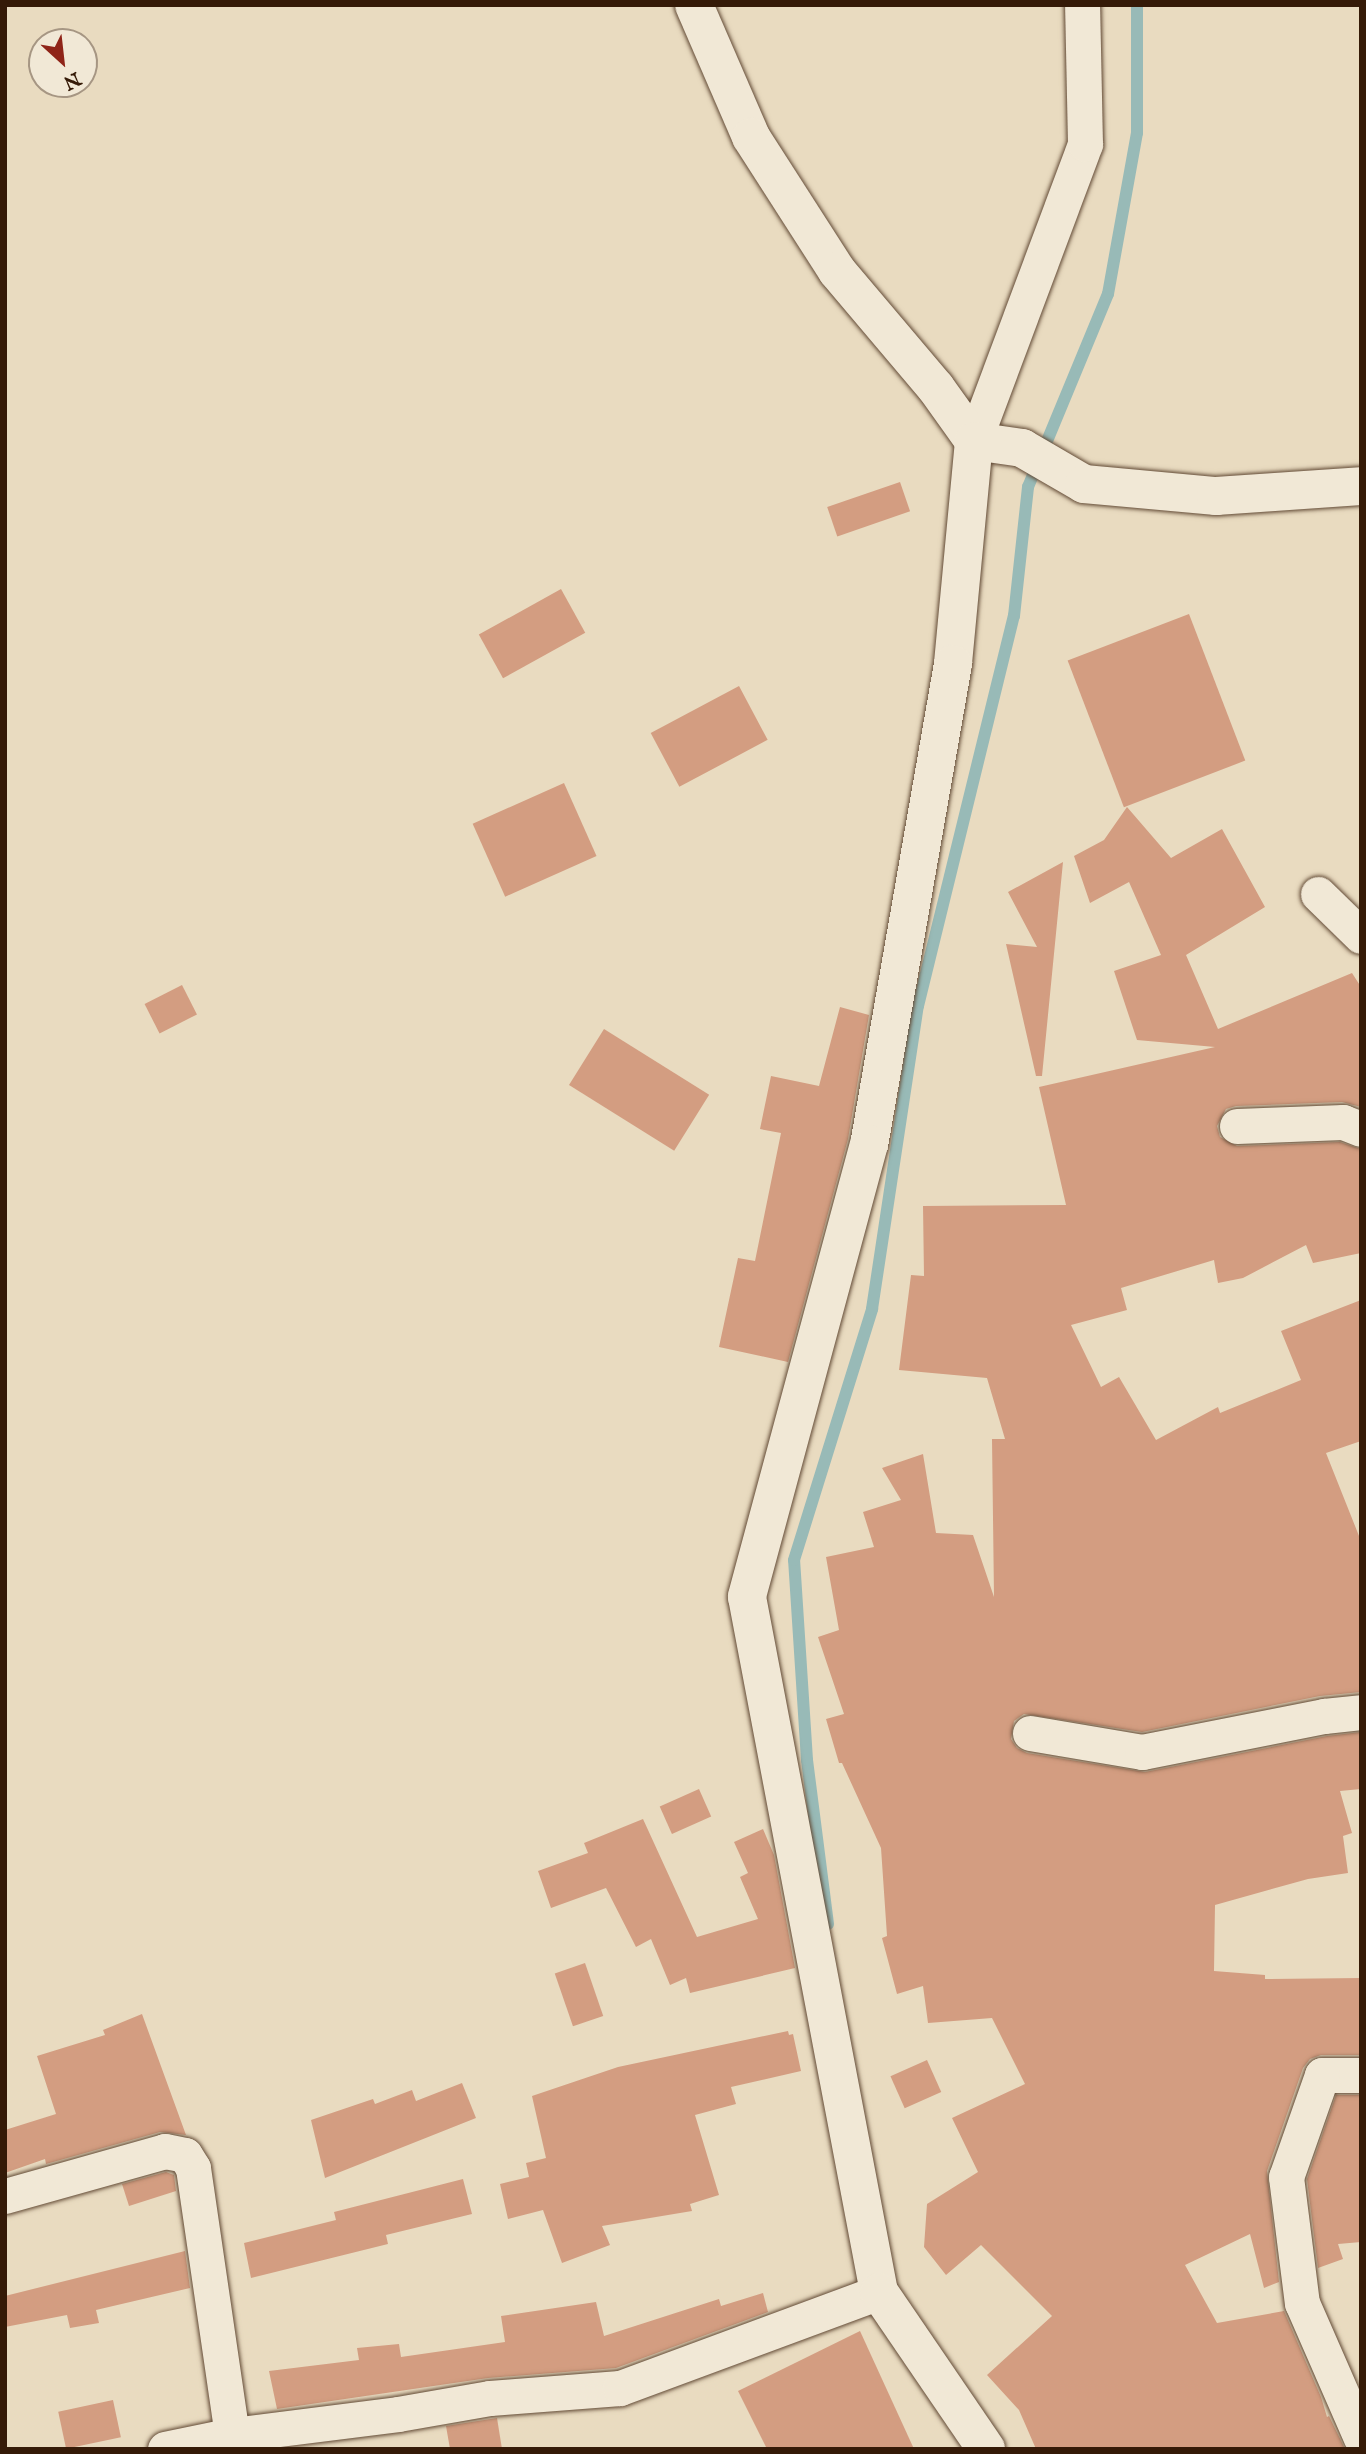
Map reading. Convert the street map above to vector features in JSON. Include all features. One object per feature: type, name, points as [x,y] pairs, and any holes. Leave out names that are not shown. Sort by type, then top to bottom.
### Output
[{"type":"street","points":[[694,5],[751,137],[830,260],[936,387],[974,441],[1022,447],[1084,484],[1216,496],[1361,486]]},
{"type":"street","points":[[986,2449],[879,2292],[747,1597],[869,1144],[953,664],[974,441],[1085,144],[1082,5]]},
{"type":"street","points":[[1318,894],[1361,936]]},
{"type":"street","points":[[1237,1126],[1343,1122],[1361,1129]]},
{"type":"street","points":[[1030,1733],[1142,1752],[1324,1716],[1361,1713]]},
{"type":"street","points":[[1361,2075],[1322,2075],[1286,2177],[1302,2303],[1361,2438]]},
{"type":"street","points":[[5,2196],[165,2151],[185,2155],[193,2168],[232,2435]]},
{"type":"street","points":[[165,2449],[232,2435],[398,2414],[490,2398],[620,2388],[879,2292]]},
{"type":"building","points":[[900,482],[910,511],[837,536],[827,507]]},
{"type":"building","points":[[561,589],[585,633],[503,678],[479,635]]},
{"type":"building","points":[[1189,614],[1245,761],[1124,807],[1068,661]]},
{"type":"building","points":[[739,686],[768,740],[679,787],[651,733]]},
{"type":"building","points":[[564,783],[597,856],[505,897],[473,824]]},
{"type":"building","points":[[1127,807],[1171,858],[1222,829],[1265,907],[1186,955],[1218,1029],[1352,973],[1361,987],[1361,1107],[1342,1102],[1236,1106],[1226,1109],[1217,1126],[1220,1137],[1237,1146],[1340,1142],[1361,1149],[1361,1253],[1313,1263],[1306,1245],[1243,1278],[1218,1283],[1214,1260],[1121,1288],[1127,1310],[1071,1325],[1101,1387],[1119,1377],[1156,1440],[1218,1407],[1220,1413],[1301,1380],[1281,1331],[1361,1300],[1361,1441],[1326,1453],[1361,1541],[1361,1692],[1320,1696],[1142,1732],[1024,1714],[1014,1721],[1011,1739],[1017,1748],[1027,1753],[1145,1772],[1327,1736],[1361,1732],[1361,1789],[1340,1791],[1352,1833],[1343,1836],[1348,1873],[1308,1879],[1215,1905],[1214,1971],[1265,1975],[1265,1979],[1361,1978],[1361,2055],[1321,2055],[1310,2059],[1303,2068],[1267,2171],[1279,2282],[1264,2288],[1250,2234],[1185,2265],[1217,2323],[1284,2311],[1327,2417],[1329,2416],[1345,2449],[1036,2449],[1019,2410],[987,2375],[1052,2316],[981,2245],[946,2275],[924,2247],[927,2204],[978,2172],[952,2118],[1025,2084],[992,2018],[928,2023],[923,1986],[897,1994],[882,1938],[887,1936],[881,1848],[842,1763],[839,1763],[826,1719],[844,1714],[818,1637],[839,1630],[826,1557],[874,1547],[863,1512],[901,1500],[882,1468],[923,1454],[936,1533],[973,1535],[994,1597],[992,1439],[1005,1439],[987,1378],[899,1370],[911,1275],[924,1276],[923,1206],[1066,1205],[1039,1087],[1215,1047],[1137,1040],[1114,971],[1161,955],[1129,882],[1090,903],[1074,856],[1104,840]]},
{"type":"building","points":[[1063,862],[1042,1076],[1036,1076],[1006,944],[1037,947],[1008,892]]},
{"type":"building","points":[[182,985],[197,1014],[160,1033],[145,1004]]},
{"type":"building","points":[[840,1007],[869,1015],[848,1139],[788,1362],[719,1347],[738,1258],[755,1261],[781,1133],[760,1129],[771,1076],[819,1086]]},
{"type":"building","points":[[604,1029],[709,1095],[674,1151],[569,1085]]},
{"type":"building","points":[[699,1789],[711,1816],[672,1834],[660,1806]]},
{"type":"building","points":[[643,1819],[697,1937],[758,1919],[740,1877],[748,1873],[734,1842],[763,1829],[774,1855],[795,1968],[690,1993],[686,1978],[670,1985],[651,1939],[636,1947],[606,1888],[551,1908],[538,1871],[588,1853],[584,1843]]},
{"type":"building","points":[[585,1963],[603,2016],[573,2026],[555,1973]]},
{"type":"building","points":[[142,2014],[186,2135],[160,2132],[46,2164],[45,2159],[5,2173],[5,2130],[56,2114],[37,2056],[105,2035],[103,2030]]},
{"type":"building","points":[[788,2031],[789,2035],[793,2034],[801,2071],[731,2087],[736,2104],[695,2115],[719,2195],[690,2204],[692,2211],[602,2226],[610,2245],[562,2263],[543,2210],[508,2219],[500,2184],[529,2177],[526,2163],[546,2158],[532,2096],[618,2067]]},
{"type":"building","points":[[927,2060],[941,2092],[905,2108],[890,2076]]},
{"type":"building","points":[[462,2083],[476,2118],[325,2178],[311,2120],[373,2099],[375,2104],[412,2090],[416,2101]]},
{"type":"building","points":[[1336,2095],[1361,2095],[1361,2242],[1338,2244],[1343,2259],[1318,2268],[1307,2179]]},
{"type":"building","points":[[166,2172],[174,2175],[176,2191],[129,2206],[122,2184]]},
{"type":"building","points":[[463,2179],[472,2214],[386,2235],[388,2244],[251,2278],[244,2243],[336,2220],[334,2212]]},
{"type":"building","points":[[185,2251],[190,2288],[96,2310],[99,2323],[70,2328],[67,2315],[5,2327],[5,2296]]},
{"type":"building","points":[[763,2293],[768,2312],[616,2368],[488,2378],[277,2409],[269,2371],[359,2360],[357,2348],[399,2344],[401,2357],[505,2342],[501,2316],[596,2302],[604,2336],[719,2299],[721,2306]]},
{"type":"building","points":[[860,2331],[914,2449],[767,2449],[738,2391]]},
{"type":"building","points":[[113,2400],[121,2437],[66,2449],[58,2412]]},
{"type":"building","points":[[497,2418],[502,2449],[450,2449],[446,2426]]},
{"type":"waterway","points":[[828,1924],[807,1760],[794,1560],[872,1309],[918,1006],[1014,616],[1028,487],[1108,294],[1137,133],[1137,5]]}]
